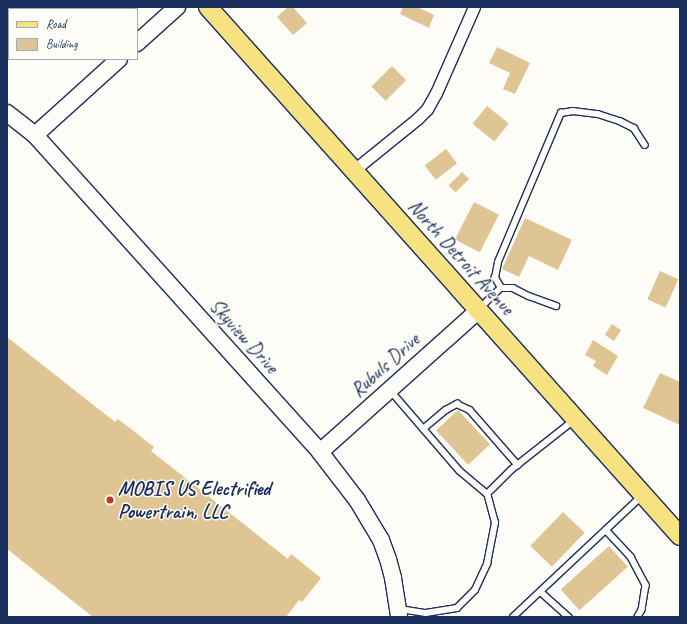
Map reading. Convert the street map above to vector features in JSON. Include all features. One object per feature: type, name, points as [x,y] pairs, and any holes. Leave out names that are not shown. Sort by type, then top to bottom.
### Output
[{"type":"main road","name":"North Detroit Avenue","points":[[208,7],[680,536]]},
{"type":"street","points":[[138,42],[177,7]]},
{"type":"street","points":[[354,170],[417,119],[427,109],[436,93],[474,7]]},
{"type":"street","points":[[35,135],[118,60]]},
{"type":"street","name":"Skyview Drive","points":[[7,113],[35,135],[320,452],[357,500],[381,540],[393,578],[398,613]]},
{"type":"street","name":"Rubuls Drive","points":[[320,452],[479,310]]},
{"type":"lane","points":[[501,288],[495,278],[498,262],[560,113],[573,111],[598,114],[620,121],[634,128],[645,144]]},
{"type":"lane","points":[[479,310],[501,288],[513,288],[529,296],[556,306]]},
{"type":"lane","points":[[389,390],[460,471],[487,494],[495,523],[487,564],[475,590],[457,608],[426,613],[398,613]]},
{"type":"lane","points":[[423,429],[446,410],[457,404],[470,410],[518,464]]},
{"type":"lane","points":[[487,494],[518,464],[576,419]]},
{"type":"lane","points":[[513,617],[644,495]]},
{"type":"lane","points":[[606,530],[630,557],[646,585],[642,610],[638,617]]},
{"type":"lane","points":[[541,592],[569,617]]},
{"type":"building","points":[[288,7],[293,7],[307,23],[293,35],[277,17]]},
{"type":"building","points":[[403,7],[417,7],[434,15],[429,28],[400,14]]},
{"type":"building","points":[[497,47],[530,63],[515,94],[503,89],[510,73],[489,63]]},
{"type":"building","points":[[392,66],[406,80],[386,101],[371,87]]},
{"type":"building","points":[[487,106],[509,124],[494,141],[473,124]]},
{"type":"building","points":[[446,149],[457,163],[436,180],[425,166]]},
{"type":"building","points":[[462,172],[469,179],[456,193],[449,185]]},
{"type":"building","points":[[474,202],[499,215],[480,252],[455,239]]},
{"type":"building","points":[[525,218],[572,240],[558,270],[529,256],[519,277],[502,269]]},
{"type":"building","points":[[660,271],[678,279],[666,307],[647,299]]},
{"type":"building","points":[[612,324],[621,330],[614,341],[605,335]]},
{"type":"building","name":"MOBIS US Electrified Powertrain, LLC","points":[[7,337],[115,422],[118,419],[154,447],[151,451],[288,559],[291,554],[321,578],[302,602],[299,600],[286,617],[93,617],[7,549]]},
{"type":"building","points":[[593,340],[618,356],[607,375],[593,366],[596,361],[585,355]]},
{"type":"building","points":[[660,373],[680,382],[680,425],[643,408]]},
{"type":"building","points":[[458,410],[490,444],[468,465],[436,430]]},
{"type":"building","points":[[563,512],[585,533],[552,567],[530,546]]},
{"type":"building","points":[[609,546],[628,567],[579,610],[561,589]]},
{"type":"place","name":"MOBIS US Electrified Powertrain, LLC","points":[[110,500]]}]
